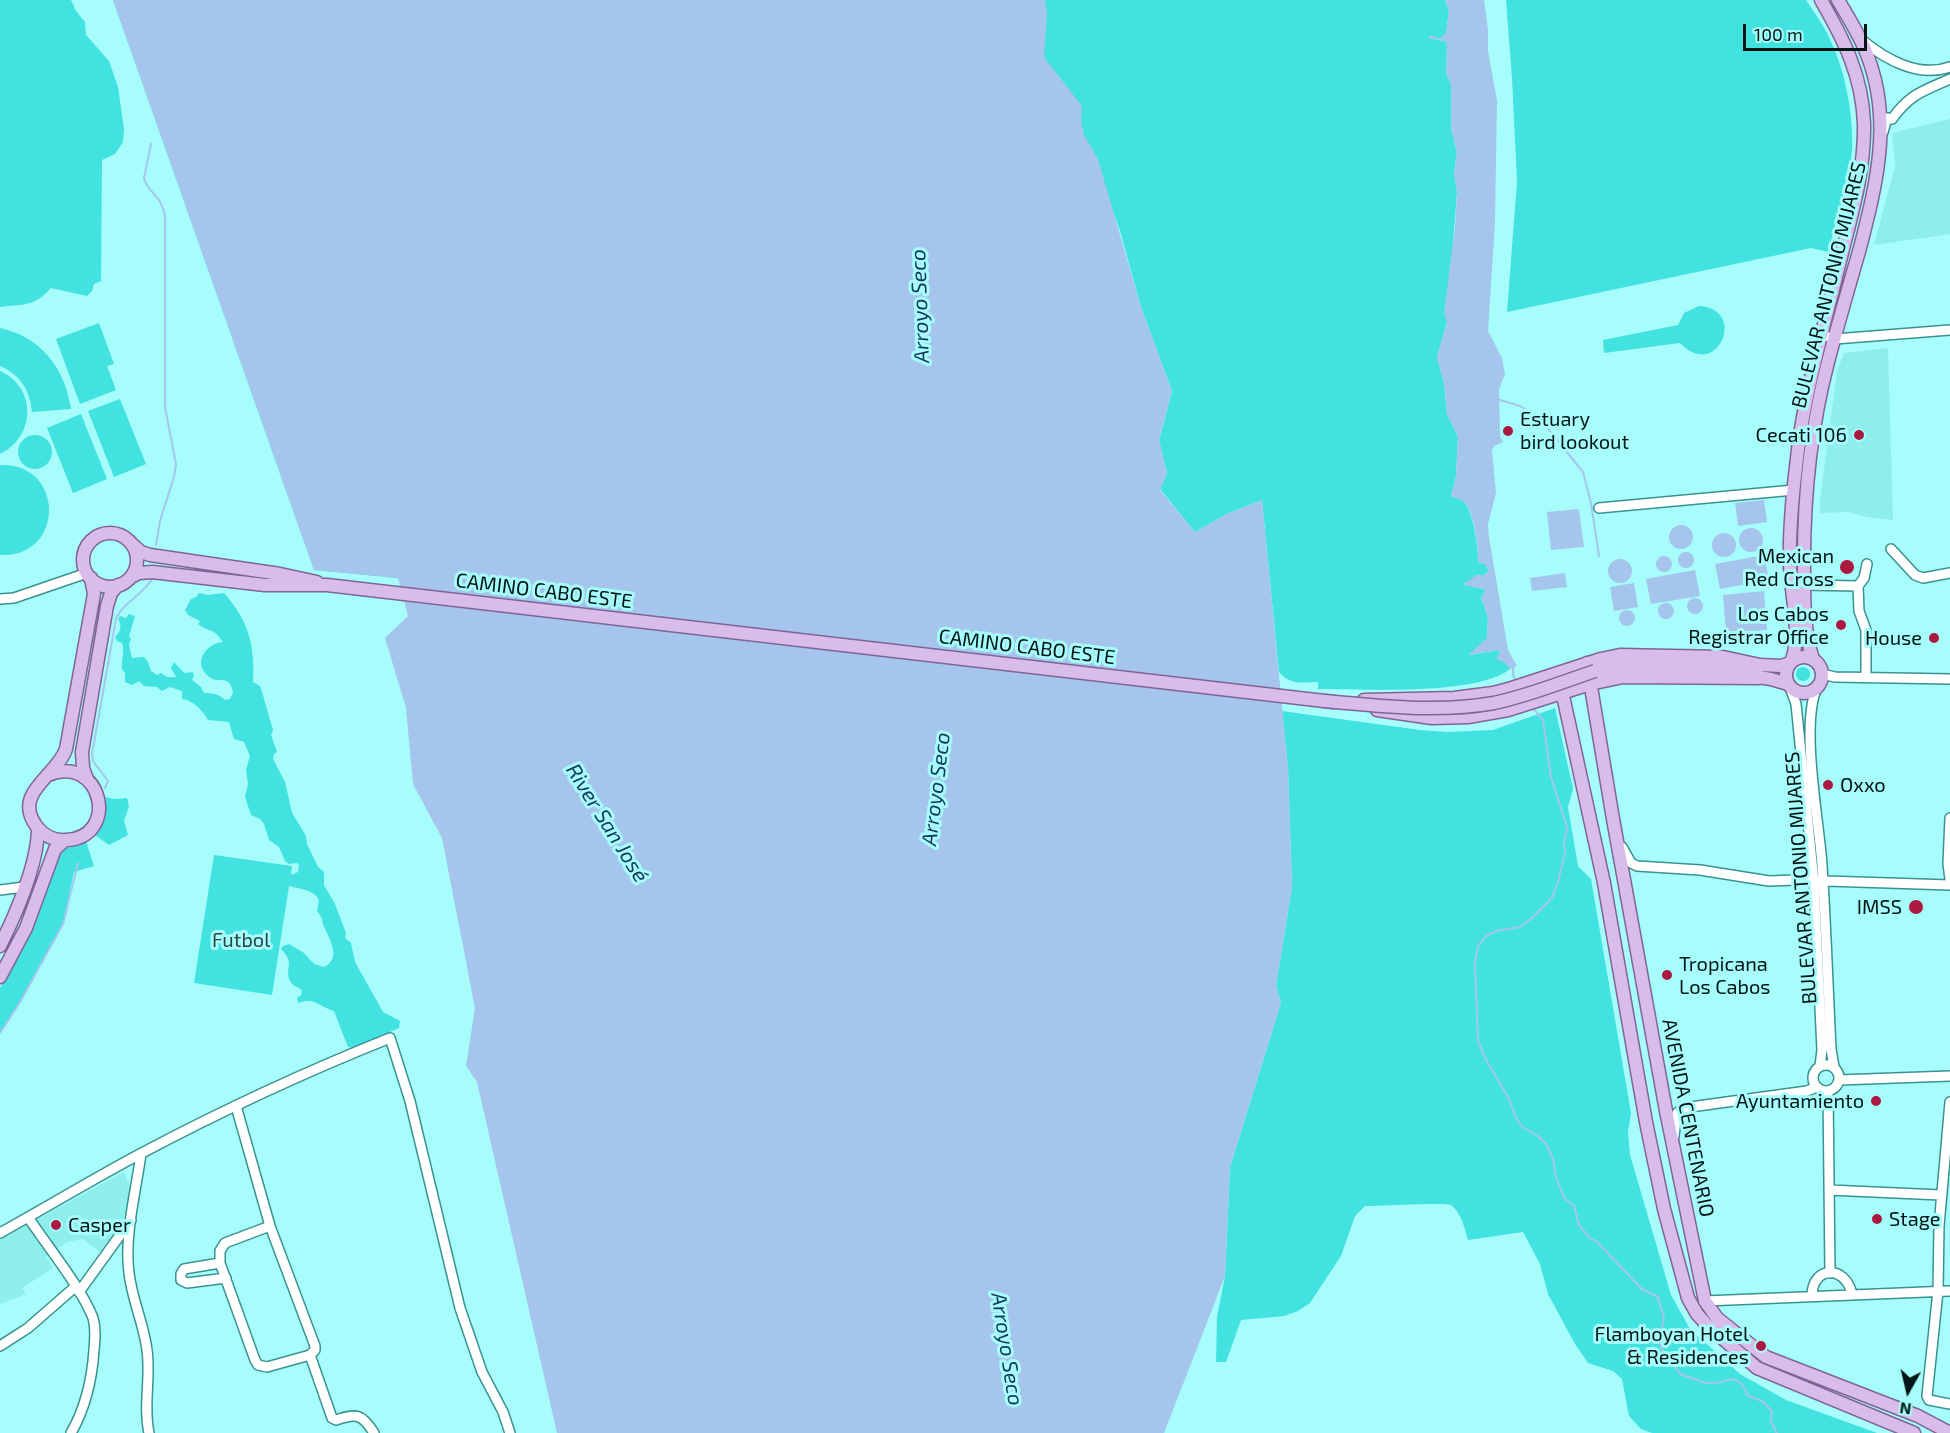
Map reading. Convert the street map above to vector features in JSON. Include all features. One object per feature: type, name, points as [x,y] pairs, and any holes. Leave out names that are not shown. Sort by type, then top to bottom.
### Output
[{"type":"main road","name":"BULEVAR ANTONIO MIJARES","points":[[1791,662],[1796,643],[1790,566],[1794,490],[1804,407],[1861,175],[1864,122],[1858,86],[1848,49],[1821,0]]},
{"type":"main road","name":"BULEVAR ANTONIO MIJARES","points":[[1813,659],[1808,639],[1804,585],[1806,489],[1828,362],[1875,188],[1881,138],[1874,78],[1860,38],[1838,0]]},
{"type":"main road","points":[[114,533],[125,537],[132,544],[137,558],[136,568],[131,577],[118,585],[111,593],[107,606],[81,752],[87,779],[98,796],[98,816],[87,833],[75,839],[65,840],[48,836],[38,828],[31,816],[30,802],[34,789],[62,759],[66,749],[94,594],[83,562],[85,550],[96,537],[114,533]]},
{"type":"main road","name":"CAMINO CABO ESTE","points":[[132,544],[141,552],[150,555],[394,594],[1324,701],[1412,707],[1469,706],[1503,701],[1591,667],[1635,665],[1759,671],[1791,662]]},
{"type":"main road","points":[[1790,566],[1804,566]]},
{"type":"main road","name":"CAMINO CABO ESTE","points":[[131,577],[139,573],[152,572],[265,585],[327,585]]},
{"type":"main road","points":[[89,576],[100,585],[118,585]]},
{"type":"main road","points":[[1324,701],[1461,697],[1503,691],[1558,673],[1591,667],[1611,657],[1632,654],[1723,657],[1759,671]]},
{"type":"main road","points":[[1802,657],[1813,659],[1822,674],[1817,687],[1811,692],[1804,693],[1789,686],[1786,674],[1791,662],[1802,657]]},
{"type":"main road","name":"AVENIDA CENTENARIO","points":[[1591,667],[1590,684],[1613,819],[1666,1111],[1704,1301]]},
{"type":"main road","points":[[1324,701],[1405,715],[1444,719],[1493,713],[1590,684],[1639,676],[1759,671]]},
{"type":"main road","name":"CAMINO CABO ESTE","points":[[1759,671],[1789,686]]},
{"type":"main road","name":"AVENIDA CENTENARIO","points":[[1558,673],[1604,883],[1646,1122],[1664,1209],[1688,1298],[1707,1326],[1757,1368],[1914,1433]]},
{"type":"main road","points":[[48,775],[68,771],[87,779]]},
{"type":"main road","points":[[0,946],[24,887],[37,844],[38,828]]},
{"type":"main road","points":[[0,977],[26,928],[55,849],[65,840]]},
{"type":"main road","points":[[1704,1301],[1717,1318],[1766,1357],[1926,1419],[1950,1433]]},
{"type":"street","points":[[1860,38],[1880,53],[1913,69],[1924,72],[1950,68]]},
{"type":"street","points":[[1881,138],[1887,118],[1892,119],[1908,100],[1950,79]]},
{"type":"street","points":[[1822,335],[1835,339],[1950,330]]},
{"type":"street","points":[[1599,508],[1794,490]]},
{"type":"street","points":[[1891,549],[1915,575],[1923,579],[1950,573]]},
{"type":"street","points":[[1866,678],[1866,630],[1859,611],[1858,586],[1864,578],[1867,564]]},
{"type":"street","points":[[0,599],[14,598],[89,576]]},
{"type":"street","points":[[1804,585],[1858,586]]},
{"type":"street","points":[[1822,674],[1835,677],[1950,679]]},
{"type":"street","name":"BULEVAR ANTONIO MIJARES","points":[[1789,686],[1796,704],[1818,882],[1821,1066]]},
{"type":"street","name":"BULEVAR ANTONIO MIJARES","points":[[1817,687],[1812,704],[1810,744],[1818,882],[1834,1067]]},
{"type":"street","points":[[1950,818],[1948,864],[1950,879]]},
{"type":"street","points":[[1613,819],[1626,856],[1636,866],[1700,870],[1769,881],[1950,885]]},
{"type":"street","points":[[0,890],[24,887]]},
{"type":"street","points":[[0,1233],[141,1154],[236,1106],[327,1063],[390,1038],[410,1101],[460,1308],[482,1372],[503,1412],[510,1433]]},
{"type":"street","points":[[1674,1144],[1677,1113],[1683,1108],[1807,1091],[1816,1087],[1828,1091],[1835,1088],[1839,1080],[1839,1074],[1834,1067],[1821,1066],[1813,1076],[1816,1087]]},
{"type":"street","points":[[1839,1080],[1950,1076]]},
{"type":"street","points":[[1828,1091],[1830,1273]]},
{"type":"street","points":[[1950,1102],[1947,1169],[1941,1195],[1938,1291],[1927,1396],[1929,1400],[1950,1404]]},
{"type":"street","points":[[236,1106],[270,1226],[315,1346],[315,1350],[310,1355],[267,1367],[258,1365],[220,1263],[220,1251],[225,1243],[270,1226]]},
{"type":"street","points":[[141,1154],[132,1218],[128,1272],[147,1347],[149,1433]]},
{"type":"street","points":[[1829,1190],[1941,1195]]},
{"type":"street","points":[[28,1217],[77,1289],[93,1320],[92,1375],[88,1393],[71,1433]]},
{"type":"street","points":[[0,1346],[28,1328],[77,1289],[132,1218]]},
{"type":"street","points":[[220,1263],[184,1269],[181,1274],[182,1280],[187,1283],[226,1278]]},
{"type":"street","points":[[1812,1296],[1813,1284],[1817,1279],[1830,1273],[1836,1273],[1848,1281],[1852,1294]]},
{"type":"street","points":[[1704,1301],[1950,1291]]},
{"type":"street","points":[[310,1355],[332,1418],[336,1420],[357,1415],[369,1424],[374,1433]]},
{"type":"shaded area","points":[[1950,119],[1950,234],[1874,245],[1895,166],[1892,133]]},
{"type":"shaded area","name":"Cecati 106","points":[[1888,348],[1893,520],[1848,512],[1820,513],[1837,371],[1844,353]]},
{"type":"shaded area","points":[[124,1172],[133,1194],[121,1225],[101,1253],[83,1239],[67,1242],[46,1257],[53,1268],[22,1288],[26,1294],[0,1304],[0,1240]]},
{"type":"green space","points":[[0,0],[71,0],[85,22],[86,35],[109,61],[118,87],[124,129],[123,142],[115,154],[102,160],[101,281],[94,284],[87,296],[51,288],[34,302],[0,307]]},
{"type":"green space","points":[[113,0],[1445,0],[1449,11],[1446,34],[1439,39],[1428,38],[1445,41],[1447,46],[1446,73],[1451,84],[1451,128],[1457,153],[1454,174],[1457,192],[1447,322],[1437,357],[1444,383],[1447,414],[1458,437],[1456,476],[1451,496],[1463,501],[1467,506],[1475,530],[1478,562],[1485,564],[1489,571],[1463,584],[1484,589],[1485,592],[1481,597],[1488,617],[1487,638],[1470,655],[1498,650],[1510,669],[1494,678],[1472,684],[1390,690],[1318,689],[1318,682],[1292,681],[1279,672],[1262,500],[1227,514],[1195,532],[1160,489],[1167,473],[1159,441],[1172,391],[1141,307],[1108,197],[417,580],[314,570]]},
{"type":"green space","points":[[1506,0],[1806,0],[1827,32],[1837,57],[1846,87],[1851,121],[1850,167],[1828,252],[1811,248],[1507,312],[1517,182]]},
{"type":"green space","points":[[1699,306],[1714,310],[1722,319],[1725,329],[1722,340],[1715,349],[1706,354],[1693,353],[1680,343],[1604,353],[1603,340],[1678,325],[1684,313]]},
{"type":"green space","points":[[99,323],[114,364],[107,366],[116,390],[80,404],[56,339]]},
{"type":"green space","points":[[0,328],[28,339],[49,356],[63,380],[71,409],[32,412],[27,391],[19,379],[0,366]]},
{"type":"green space","points":[[0,371],[12,378],[21,388],[26,400],[27,412],[26,424],[20,436],[12,446],[0,454]]},
{"type":"green space","points":[[120,399],[146,464],[114,477],[88,411]]},
{"type":"green space","points":[[81,414],[107,479],[73,493],[47,428]]},
{"type":"green space","points":[[35,435],[47,440],[52,452],[47,464],[35,469],[23,464],[18,452],[23,440]]},
{"type":"green space","points":[[0,465],[21,468],[37,478],[46,493],[49,510],[46,527],[37,542],[22,552],[0,555]]},
{"type":"green space","name":"Futbol","points":[[199,593],[208,595],[224,593],[233,603],[245,624],[253,657],[253,682],[260,686],[262,692],[277,752],[273,759],[285,782],[292,813],[306,836],[307,844],[318,867],[324,872],[324,885],[335,904],[346,933],[345,938],[351,943],[355,962],[383,1012],[400,1021],[399,1028],[353,1048],[348,1047],[334,1011],[309,1001],[298,1003],[297,998],[301,995],[302,990],[290,981],[288,958],[281,949],[289,944],[304,953],[314,964],[324,967],[333,958],[331,941],[317,911],[319,900],[310,892],[289,886],[272,995],[194,983],[214,855],[292,866],[291,875],[298,872],[299,865],[285,861],[279,847],[269,840],[264,824],[260,819],[251,815],[245,797],[248,784],[246,770],[250,756],[244,742],[234,739],[229,722],[208,720],[197,706],[182,699],[182,691],[170,687],[162,691],[157,687],[144,686],[139,681],[132,685],[125,682],[125,673],[122,669],[123,646],[115,637],[120,628],[118,619],[120,616],[126,618],[129,614],[135,616],[129,636],[132,658],[144,657],[151,671],[167,677],[176,677],[171,668],[174,662],[184,673],[193,672],[192,680],[201,687],[204,693],[216,694],[225,700],[230,699],[233,692],[229,682],[212,679],[203,671],[201,665],[201,659],[207,650],[223,642],[213,632],[198,624],[200,621],[188,615],[185,610],[191,599]]},
{"type":"green space","points":[[1803,667],[1808,669],[1810,674],[1808,679],[1803,681],[1798,679],[1796,674],[1798,669]]},
{"type":"green space","points":[[1555,708],[1573,789],[1568,807],[1578,866],[1591,879],[1631,1113],[1628,1132],[1630,1155],[1671,1295],[1690,1329],[1740,1374],[1786,1400],[1877,1433],[1652,1433],[1641,1429],[1629,1416],[1622,1379],[1613,1371],[1588,1363],[1575,1344],[1548,1294],[1540,1264],[1523,1232],[1468,1240],[1457,1212],[1451,1205],[1446,1204],[1365,1206],[1355,1216],[1341,1256],[1310,1303],[1284,1316],[1241,1320],[1226,1362],[1216,1362],[1217,1317],[1225,1276],[1230,1167],[1281,1003],[1276,986],[1292,886],[1288,768],[1282,711],[1448,732],[1493,730]]},
{"type":"green space","points":[[105,797],[127,798],[129,806],[124,821],[128,835],[109,845],[95,835],[105,818]]},
{"type":"green space","points":[[86,841],[94,866],[74,872],[63,924],[20,1002],[0,1033],[0,988],[10,971],[55,857],[66,848]]},
{"type":"water","points":[[113,0],[1045,0],[1047,14],[1044,57],[1082,106],[1081,120],[1084,135],[1098,159],[1141,307],[1172,391],[1159,440],[1167,473],[1160,490],[1195,532],[1227,514],[1262,500],[1288,768],[1292,886],[1276,986],[1281,1003],[1230,1167],[1225,1276],[1164,1433],[557,1433],[477,1082],[466,1066],[475,1008],[442,838],[413,784],[406,708],[385,638],[408,616],[398,578],[314,570]]},
{"type":"water","points":[[1445,0],[1484,0],[1488,51],[1497,101],[1495,222],[1488,331],[1502,358],[1505,374],[1499,389],[1500,436],[1503,442],[1494,446],[1492,451],[1496,493],[1488,524],[1508,650],[1517,666],[1510,669],[1504,662],[1496,659],[1500,653],[1498,650],[1468,655],[1487,638],[1488,617],[1481,597],[1485,592],[1484,589],[1463,585],[1476,575],[1484,575],[1489,570],[1485,564],[1478,562],[1475,530],[1468,506],[1451,496],[1456,476],[1458,437],[1447,414],[1444,383],[1437,357],[1447,322],[1444,313],[1457,192],[1454,174],[1457,153],[1451,128],[1451,84],[1446,73],[1447,46],[1445,41],[1428,38],[1431,35],[1439,39],[1446,33],[1449,11]]},
{"type":"water","points":[[1764,500],[1767,522],[1738,526],[1735,503]]},
{"type":"water","points":[[1579,509],[1584,547],[1551,550],[1547,512]]},
{"type":"water","points":[[1681,525],[1689,529],[1693,537],[1689,545],[1681,549],[1673,545],[1669,537],[1673,529]]},
{"type":"water","points":[[1751,528],[1759,532],[1763,540],[1759,548],[1751,552],[1743,548],[1739,540],[1743,532]]},
{"type":"water","points":[[1724,533],[1732,537],[1736,545],[1732,553],[1724,557],[1716,553],[1712,545],[1716,537]]},
{"type":"water","points":[[1686,552],[1692,554],[1694,560],[1692,566],[1686,568],[1680,566],[1678,560],[1680,554]]},
{"type":"water","points":[[1764,555],[1769,580],[1720,589],[1715,564]]},
{"type":"water","points":[[1664,556],[1670,558],[1672,564],[1670,570],[1664,572],[1658,570],[1656,564],[1658,558]]},
{"type":"water","points":[[1620,559],[1628,563],[1632,571],[1628,579],[1620,583],[1612,579],[1608,571],[1612,563]]},
{"type":"water","points":[[1695,570],[1700,596],[1651,604],[1646,579]]},
{"type":"water","points":[[1565,573],[1567,587],[1532,591],[1530,578]]},
{"type":"water","points":[[1634,583],[1638,607],[1614,611],[1610,587]]},
{"type":"water","points":[[1764,591],[1767,630],[1726,633],[1723,595]]},
{"type":"water","points":[[1695,598],[1701,600],[1703,606],[1701,612],[1695,614],[1689,612],[1687,606],[1689,600]]},
{"type":"water","points":[[1666,603],[1672,605],[1674,611],[1672,617],[1666,619],[1660,617],[1658,611],[1660,605]]},
{"type":"water","points":[[1627,610],[1633,612],[1635,618],[1633,624],[1627,626],[1621,624],[1619,618],[1621,612]]},
{"type":"water","points":[[1697,961],[1716,961],[1715,969],[1697,969]]},
{"type":"waterway","points":[[151,144],[144,178],[161,203],[165,216],[165,407],[176,464],[160,521],[156,545]]},
{"type":"waterway","points":[[1497,399],[1520,406],[1540,419],[1583,472],[1591,503],[1599,556]]},
{"type":"waterway","points":[[105,788],[108,781],[93,761],[92,754],[116,619],[123,608],[144,590],[152,579]]},
{"type":"waterway","points":[[1513,666],[1513,675],[1517,683]]},
{"type":"waterway","points":[[1533,708],[1543,720],[1551,777],[1567,827],[1565,853],[1552,898],[1520,927],[1496,931],[1486,936],[1478,946],[1475,963],[1478,1041],[1522,1127],[1538,1136],[1546,1144],[1553,1159],[1556,1177],[1564,1198],[1574,1206],[1579,1225],[1642,1289],[1658,1297],[1664,1318],[1659,1342],[1680,1374],[1706,1383],[1733,1379],[1742,1384],[1748,1396],[1762,1401],[1772,1411],[1771,1422],[1777,1433]]},
{"type":"waterway","points":[[0,1033],[20,1002],[63,924],[78,863]]},
{"type":"place","name":"Estuary bird lookout","points":[[1508,431]]},
{"type":"place","name":"Cecati 106","points":[[1859,435]]},
{"type":"place","name":"Mexican Red Cross","points":[[1847,567]]},
{"type":"place","name":"Los Cabos Registrar Office","points":[[1841,625]]},
{"type":"place","name":"House","points":[[1934,638]]},
{"type":"place","name":"Oxxo","points":[[1828,785]]},
{"type":"place","name":"IMSS","points":[[1916,907]]},
{"type":"place","name":"Tropicana Los Cabos","points":[[1667,975]]},
{"type":"place","name":"Ayuntamiento","points":[[1876,1101]]},
{"type":"place","name":"Stage","points":[[1877,1219]]},
{"type":"place","name":"Casper","points":[[56,1225]]},
{"type":"place","name":"Flamboyan Hotel & Residences","points":[[1761,1346]]},
{"type":"water label","name":"Arroyo Seco","points":[[920,306]]},
{"type":"water label","name":"Arroyo Seco","points":[[936,789]]},
{"type":"water label","name":"River San José","points":[[607,823]]},
{"type":"water label","name":"Arroyo Seco","points":[[1007,1349]]}]
